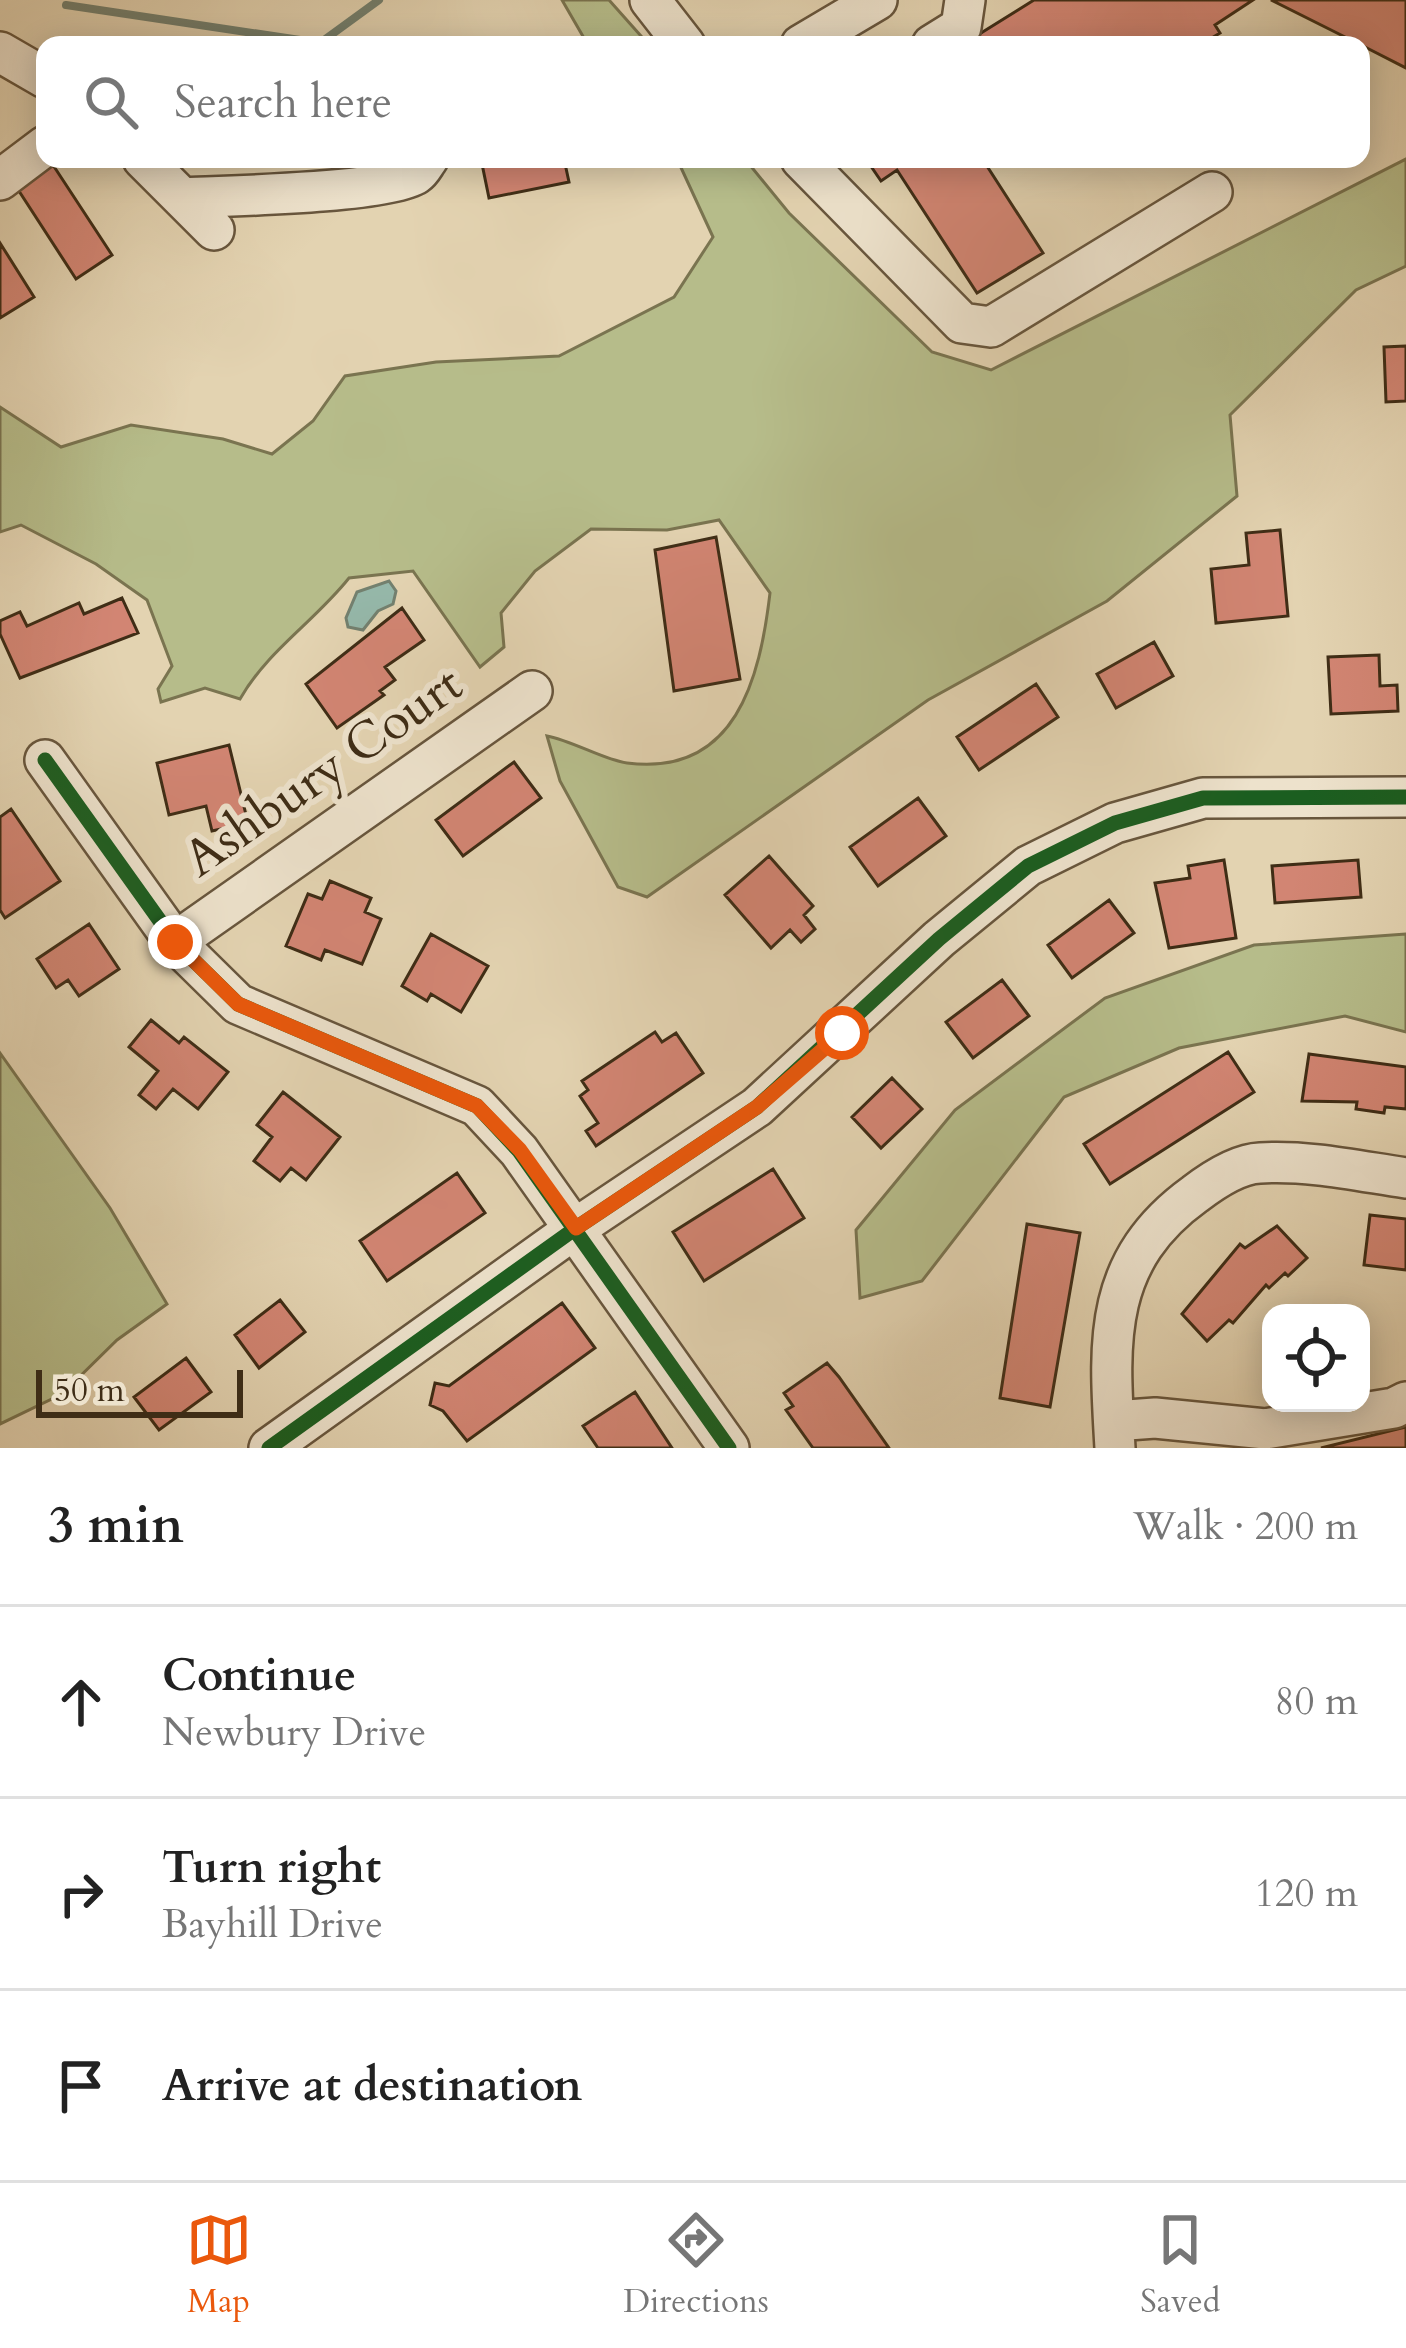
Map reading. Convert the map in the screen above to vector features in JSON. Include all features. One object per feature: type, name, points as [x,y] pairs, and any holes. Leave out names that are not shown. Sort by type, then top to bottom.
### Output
[{"type":"street","points":[[650,0],[678,36]]},
{"type":"street","points":[[816,36],[877,0]]},
{"type":"street","points":[[946,36],[961,27],[965,0]]},
{"type":"street","points":[[0,52],[36,73]]},
{"type":"street","points":[[0,180],[36,153]]},
{"type":"street","points":[[152,168],[214,230]]},
{"type":"street","points":[[182,198],[308,192],[388,181],[416,175],[421,168]]},
{"type":"street","points":[[810,168],[962,323],[991,327],[1212,192]]},
{"type":"street","name":"Ashbury Court","points":[[175,942],[532,691]]},
{"type":"street","points":[[45,760],[175,942],[238,1004],[477,1106],[520,1150],[729,1448]]},
{"type":"street","points":[[269,1448],[576,1228],[757,1107],[939,939],[1028,866],[1115,823],[1203,798],[1406,797]]},
{"type":"street","points":[[1406,1178],[1310,1164],[1255,1163],[1210,1182],[1168,1213],[1124,1273],[1110,1330],[1114,1434],[1155,1418],[1265,1429],[1394,1408],[1406,1402]]},
{"type":"green space","points":[[562,0],[609,0],[641,36],[583,36]]},
{"type":"green space","points":[[1406,159],[1406,266],[1356,290],[1230,415],[1237,496],[1107,601],[928,700],[647,897],[618,887],[560,781],[547,736],[627,763],[664,763],[694,754],[718,738],[749,688],[770,593],[719,520],[667,530],[591,529],[535,571],[501,613],[504,647],[480,667],[413,571],[349,578],[264,666],[240,699],[205,688],[161,702],[158,689],[172,666],[147,600],[96,564],[21,525],[0,532],[0,407],[61,447],[131,425],[223,439],[272,454],[313,421],[345,376],[436,362],[559,356],[674,297],[713,237],[681,168],[752,168],[789,213],[932,352],[991,370]]},
{"type":"green space","points":[[1406,934],[1406,1032],[1345,1016],[1179,1048],[1064,1097],[922,1281],[860,1298],[856,1230],[955,1110],[1105,998],[1254,945]]},
{"type":"green space","points":[[0,1053],[110,1208],[167,1304],[117,1340],[62,1394],[0,1424]]},
{"type":"shaded area","points":[[389,581],[396,591],[393,604],[378,611],[363,630],[348,627],[346,618],[357,592]]},
{"type":"building","points":[[1034,0],[1253,0],[1215,25],[1220,33],[1215,36],[976,36]]},
{"type":"building","points":[[1271,0],[1406,0],[1406,68],[1370,50],[1370,36],[1343,36]]},
{"type":"building","points":[[55,168],[112,255],[76,279],[17,188]]},
{"type":"building","points":[[483,168],[566,168],[569,182],[489,198]]},
{"type":"building","points":[[872,168],[988,168],[1043,253],[977,293],[897,170],[881,181]]},
{"type":"building","points":[[0,243],[34,297],[0,318]]},
{"type":"building","points":[[1406,346],[1406,401],[1386,402],[1384,347]]},
{"type":"building","points":[[1280,530],[1288,616],[1216,623],[1211,569],[1249,565],[1246,533]]},
{"type":"building","points":[[716,537],[740,679],[674,691],[655,550]]},
{"type":"building","points":[[122,598],[138,633],[20,678],[0,634],[0,621],[20,612],[27,626],[79,603],[84,614]]},
{"type":"building","points":[[402,608],[424,640],[385,667],[395,680],[380,691],[384,695],[337,728],[306,684]]},
{"type":"building","points":[[1154,642],[1173,676],[1116,708],[1097,674]]},
{"type":"building","points":[[1379,655],[1380,686],[1397,685],[1398,711],[1331,714],[1328,657]]},
{"type":"building","points":[[1036,684],[1058,717],[979,770],[957,737]]},
{"type":"building","points":[[229,745],[248,823],[212,831],[206,806],[169,815],[157,763]]},
{"type":"building","points":[[514,762],[541,798],[463,856],[436,820]]},
{"type":"building","points":[[918,798],[946,836],[878,886],[850,847]]},
{"type":"building","points":[[11,809],[60,881],[5,918],[0,910],[0,817]]},
{"type":"building","points":[[769,856],[813,906],[804,915],[815,929],[801,942],[790,930],[771,948],[725,895]]},
{"type":"building","points":[[1224,860],[1236,938],[1169,948],[1155,883],[1190,878],[1188,866]]},
{"type":"building","points":[[1358,860],[1361,897],[1275,903],[1272,866]]},
{"type":"building","points":[[330,881],[371,898],[365,912],[381,919],[362,964],[325,950],[321,960],[286,946],[308,894],[322,899]]},
{"type":"building","points":[[1109,900],[1134,933],[1072,978],[1048,945]]},
{"type":"building","points":[[89,924],[119,969],[79,996],[68,980],[56,988],[37,959]]},
{"type":"building","points":[[431,934],[488,966],[461,1012],[431,994],[427,1001],[402,986]]},
{"type":"building","points":[[1002,980],[1029,1016],[973,1058],[946,1022]]},
{"type":"building","points":[[151,1020],[179,1043],[184,1037],[228,1072],[198,1109],[173,1089],[156,1109],[139,1095],[158,1071],[129,1047]]},
{"type":"building","points":[[655,1032],[662,1042],[676,1033],[703,1073],[596,1146],[586,1131],[598,1123],[580,1096],[588,1090],[582,1081]]},
{"type":"building","points":[[1228,1052],[1254,1092],[1110,1184],[1084,1144]]},
{"type":"building","points":[[1309,1054],[1406,1067],[1406,1109],[1385,1107],[1384,1113],[1356,1109],[1357,1102],[1302,1101]]},
{"type":"building","points":[[892,1078],[922,1109],[881,1148],[852,1117]]},
{"type":"building","points":[[283,1092],[340,1137],[306,1180],[291,1168],[280,1181],[254,1161],[272,1137],[257,1125]]},
{"type":"building","points":[[773,1169],[804,1218],[704,1281],[673,1232]]},
{"type":"building","points":[[457,1173],[485,1213],[387,1281],[360,1241]]},
{"type":"building","points":[[1370,1215],[1406,1219],[1406,1270],[1364,1265]]},
{"type":"building","points":[[1027,1224],[1080,1233],[1050,1407],[1000,1398]]},
{"type":"building","points":[[1277,1226],[1307,1258],[1288,1276],[1285,1273],[1269,1288],[1266,1285],[1233,1323],[1229,1320],[1207,1341],[1182,1314],[1240,1244],[1245,1248]]},
{"type":"building","points":[[280,1300],[305,1332],[259,1368],[235,1335]]},
{"type":"building","points":[[562,1303],[595,1348],[467,1441],[443,1411],[430,1405],[435,1383],[449,1386]]},
{"type":"building","points":[[186,1358],[211,1392],[159,1430],[134,1397]]},
{"type":"building","points":[[827,1363],[889,1448],[813,1448],[786,1410],[793,1406],[784,1393]]},
{"type":"building","points":[[635,1392],[672,1448],[598,1448],[583,1426]]},
{"type":"building","points":[[1406,1427],[1406,1448],[1321,1448]]},
{"type":"waterway","points":[[330,36],[379,0]]},
{"type":"waterway","points":[[66,5],[273,36]]},
{"type":"cycle path","points":[[45,760],[175,942],[238,1004],[477,1106],[519,1151],[729,1448]]},
{"type":"cycle path","points":[[269,1448],[576,1228],[757,1107],[939,939],[1028,866],[1115,823],[1203,798],[1406,797]]},
{"type":"route","points":[[175,942],[238,1004],[477,1106],[520,1150],[576,1228],[757,1107],[842,1033]]}]
